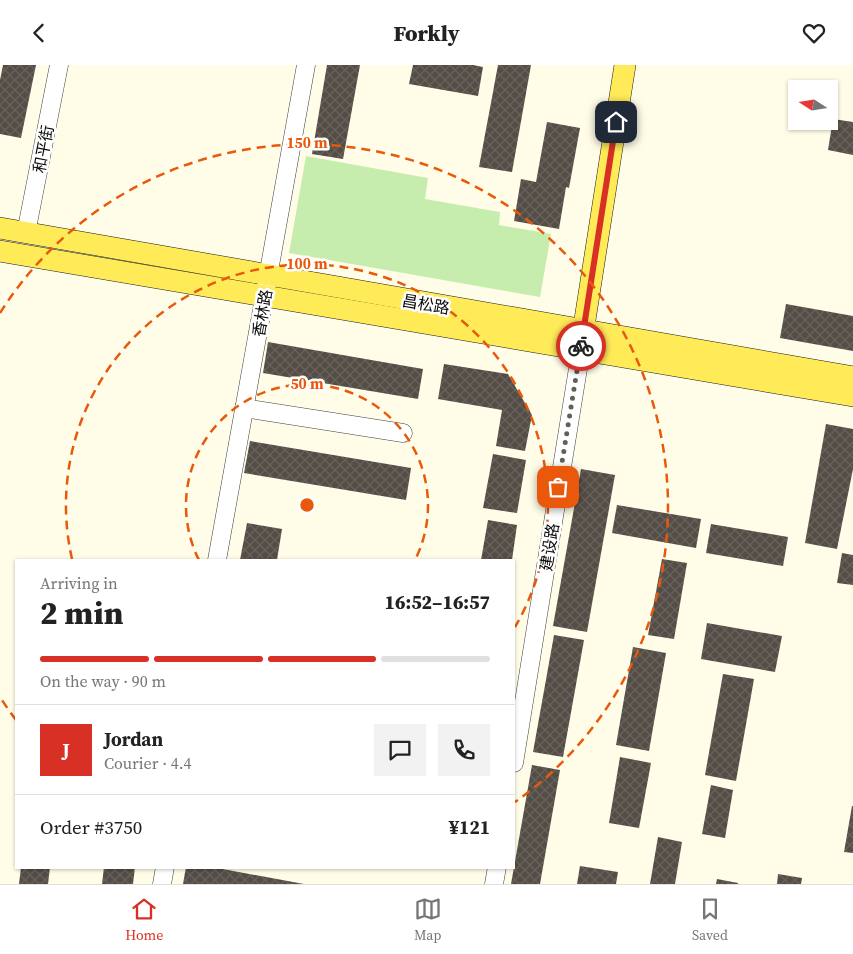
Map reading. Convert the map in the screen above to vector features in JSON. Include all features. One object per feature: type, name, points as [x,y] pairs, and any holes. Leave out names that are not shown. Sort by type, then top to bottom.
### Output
[{"type":"main road","name":"建设路","points":[[582,340],[625,65]]},
{"type":"main road","name":"昌松路","points":[[0,229],[26,233],[266,286]]},
{"type":"main road","name":"昌松路","points":[[0,251],[266,286],[582,340],[853,377]]},
{"type":"main road","name":"昌松路","points":[[582,340],[853,396]]},
{"type":"street","name":"和平街","points":[[26,233],[59,65]]},
{"type":"street","name":"香林路","points":[[217,559],[306,65]]},
{"type":"street","name":"建设路","points":[[515,757],[582,340]]},
{"type":"street","points":[[244,408],[404,433]]},
{"type":"street","points":[[162,884],[165,869]]},
{"type":"street","points":[[494,884],[497,869]]},
{"type":"green space","points":[[306,156],[428,178],[425,199],[500,212],[499,225],[551,234],[540,297],[289,253]]},
{"type":"building","points":[[3,65],[36,65],[21,138],[0,134],[0,80]]},
{"type":"building","points":[[327,65],[360,65],[343,159],[312,154]]},
{"type":"building","points":[[413,65],[473,65],[483,67],[478,96],[409,84]]},
{"type":"building","points":[[498,65],[531,65],[512,172],[479,167]]},
{"type":"building","points":[[838,120],[853,122],[853,155],[828,150],[831,130],[838,130]]},
{"type":"building","points":[[547,122],[580,128],[569,188],[566,187],[559,229],[514,221],[521,179],[536,182]]},
{"type":"building","points":[[786,304],[853,316],[853,351],[780,338]]},
{"type":"building","points":[[268,342],[423,369],[418,399],[263,373]]},
{"type":"building","points":[[444,364],[508,374],[532,415],[525,451],[496,446],[502,410],[438,399]]},
{"type":"building","points":[[826,424],[853,429],[853,469],[837,549],[805,543]]},
{"type":"building","points":[[250,441],[411,468],[406,500],[244,473]]},
{"type":"building","points":[[493,454],[526,460],[517,513],[483,508]]},
{"type":"building","points":[[581,469],[615,475],[587,632],[553,626]]},
{"type":"building","points":[[617,505],[701,519],[696,548],[612,533]]},
{"type":"building","points":[[488,520],[517,525],[512,559],[481,559]]},
{"type":"building","points":[[247,523],[282,529],[277,559],[240,559]]},
{"type":"building","points":[[711,524],[788,537],[783,566],[706,553]]},
{"type":"building","points":[[842,553],[853,555],[853,585],[837,583]]},
{"type":"building","points":[[662,559],[687,563],[674,639],[648,635]]},
{"type":"building","points":[[707,623],[782,636],[775,672],[701,659]]},
{"type":"building","points":[[554,635],[584,640],[563,757],[533,752]]},
{"type":"building","points":[[633,647],[666,653],[649,751],[616,745]]},
{"type":"building","points":[[723,674],[754,679],[736,781],[705,775]]},
{"type":"building","points":[[620,757],[651,763],[639,828],[609,823]]},
{"type":"building","points":[[532,765],[560,770],[540,884],[511,884]]},
{"type":"building","points":[[711,785],[733,790],[725,838],[702,834]]},
{"type":"building","points":[[853,806],[853,853],[844,852]]},
{"type":"building","points":[[658,837],[682,842],[675,884],[650,884]]},
{"type":"building","points":[[580,866],[618,872],[616,884],[577,884]]},
{"type":"building","points":[[21,869],[50,869],[48,884],[19,884]]},
{"type":"building","points":[[104,869],[135,869],[133,884],[102,884]]},
{"type":"building","points":[[186,869],[223,869],[304,884],[183,884]]},
{"type":"building","points":[[778,874],[802,878],[801,884],[777,884]]},
{"type":"building","points":[[717,879],[738,883],[738,884],[716,884]]},
{"type":"way so far","points":[[558,487],[581,346]]},
{"type":"route","points":[[581,346],[616,122]]}]
